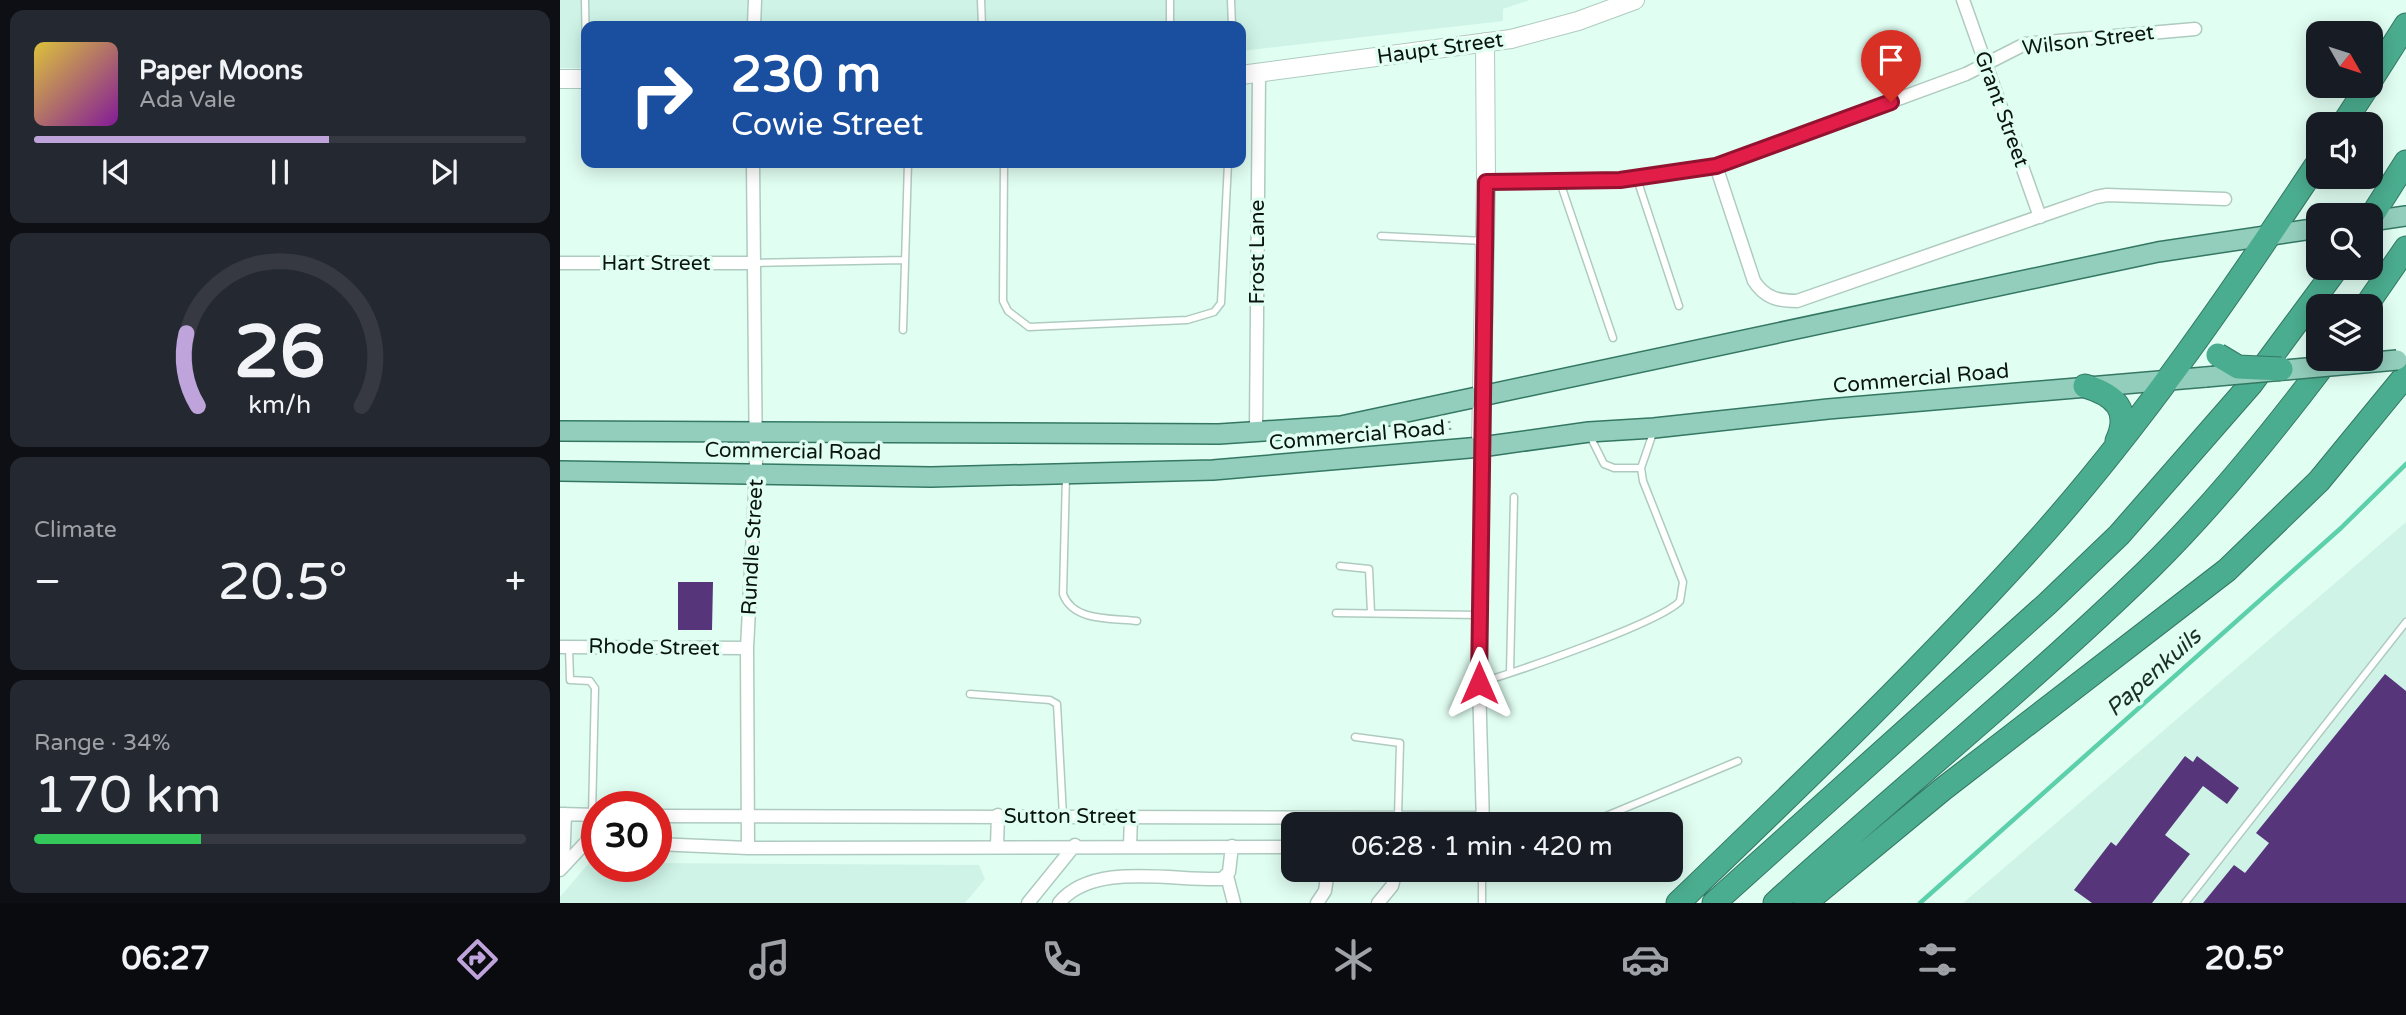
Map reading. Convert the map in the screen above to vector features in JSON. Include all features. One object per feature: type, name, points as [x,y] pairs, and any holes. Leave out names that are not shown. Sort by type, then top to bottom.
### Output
[{"type":"highway","points":[[2384,60],[2406,25]]},
{"type":"highway","points":[[2381,203],[2406,162]]},
{"type":"highway","points":[[1678,903],[1857,729],[1969,615],[2047,529],[2169,380],[2306,180]]},
{"type":"highway","points":[[2374,294],[2406,248]]},
{"type":"highway","points":[[1714,903],[2047,604],[2119,534],[2250,384],[2328,280]]},
{"type":"highway","points":[[2217,313],[2212,338],[2218,355],[2238,367],[2281,369]]},
{"type":"highway","points":[[1805,903],[1942,789],[2227,570],[2319,481],[2403,365]]},
{"type":"highway","points":[[1775,903],[2077,637],[2152,566],[2230,481],[2318,371]]},
{"type":"highway","points":[[2085,386],[2105,393],[2120,404],[2124,420],[2115,447]]},
{"type":"main road","points":[[2383,218],[2406,216]]},
{"type":"main road","name":"Commercial Road","points":[[560,431],[1219,434],[1340,426],[2073,270],[2306,230]]},
{"type":"main road","name":"Commercial Road","points":[[560,471],[756,472],[931,477],[1213,470],[1454,450],[1589,432],[2085,386],[2281,369],[2403,365]]},
{"type":"street","points":[[754,21],[755,0]]},
{"type":"street","name":"Haupt Street","points":[[1250,74],[1485,42],[1544,31],[1635,0]]},
{"type":"street","name":"Grant Street","points":[[1964,0],[2040,218]]},
{"type":"street","name":"Wilson Street","points":[[1486,182],[1637,178],[1716,166],[1966,74],[2012,49],[2036,42],[2194,29]]},
{"type":"street","points":[[1485,42],[1486,241],[1479,683],[1486,812]]},
{"type":"street","name":"Frost Lane","points":[[1250,74],[1256,431]]},
{"type":"street","points":[[560,79],[581,79]]},
{"type":"street","points":[[1716,166],[1754,281],[1773,299],[1797,301],[2107,195],[2225,199]]},
{"type":"street","name":"Rundle Street","points":[[748,848],[747,648],[756,472],[753,168]]},
{"type":"street","name":"Hart Street","points":[[560,263],[753,263]]},
{"type":"street","name":"Rhode Street","points":[[564,647],[747,648]]},
{"type":"street","points":[[562,868],[563,814],[581,815]]},
{"type":"street","points":[[997,846],[998,815]]},
{"type":"street","name":"Sutton Street","points":[[672,816],[998,815],[1281,819]]},
{"type":"street","points":[[1130,846],[1131,816]]},
{"type":"street","points":[[563,841],[581,841]]},
{"type":"street","name":"Sutton Street","points":[[672,845],[748,848],[1281,846]]},
{"type":"street","points":[[1028,903],[1075,845]]},
{"type":"street","points":[[1232,846],[1227,876],[1234,903]]},
{"type":"street","points":[[562,868],[581,851]]},
{"type":"street","points":[[1059,903],[1071,889],[1096,879],[1198,880],[1227,876]]},
{"type":"street","points":[[1317,903],[1324,894],[1326,882]]},
{"type":"street","points":[[1378,903],[1393,882]]},
{"type":"lane","points":[[585,0],[585,21]]},
{"type":"lane","points":[[981,0],[982,21]]},
{"type":"lane","points":[[1170,0],[1170,21]]},
{"type":"lane","points":[[1231,0],[1232,21]]},
{"type":"lane","points":[[903,330],[908,168]]},
{"type":"lane","points":[[1004,168],[1003,301],[1009,311],[1030,327],[1187,320],[1214,312],[1221,303],[1228,168]]},
{"type":"lane","points":[[1637,178],[1679,306]]},
{"type":"lane","points":[[1560,182],[1613,338]]},
{"type":"lane","points":[[1381,236],[1486,241]]},
{"type":"lane","points":[[753,263],[905,260]]},
{"type":"lane","points":[[1479,683],[1638,624],[1668,611],[1680,601],[1683,582],[1643,481],[1641,468],[1651,447],[1654,428]]},
{"type":"lane","points":[[1589,432],[1604,464],[1614,468],[1641,468]]},
{"type":"lane","points":[[1066,474],[1063,594],[1067,604],[1084,615],[1137,621]]},
{"type":"lane","points":[[1510,673],[1514,497]]},
{"type":"lane","points":[[1340,566],[1368,569],[1371,613]]},
{"type":"lane","points":[[1336,612],[1480,615]]},
{"type":"lane","points":[[2185,903],[2406,622]]},
{"type":"lane","points":[[564,647],[570,680]]},
{"type":"lane","points":[[560,680],[590,681],[595,688],[594,791]]},
{"type":"lane","points":[[970,694],[1050,699],[1057,704],[1063,816]]},
{"type":"lane","points":[[1355,737],[1400,743],[1398,812]]},
{"type":"lane","points":[[1616,812],[1738,761]]},
{"type":"lane","points":[[1482,882],[1482,903]]},
{"type":"path","points":[[1446,403],[1454,450]]},
{"type":"shaded area","points":[[560,0],[1530,0],[1503,9],[1503,21],[1246,50],[1246,21],[581,21],[581,68],[560,68]]},
{"type":"shaded area","points":[[2406,522],[2406,903],[1963,903]]},
{"type":"shaded area","points":[[672,863],[979,865],[985,879],[965,903],[560,903],[560,897],[581,872],[581,882],[672,882]]},
{"type":"building","points":[[678,582],[713,582],[712,630],[678,630]]},
{"type":"building","points":[[2385,674],[2406,691],[2406,903],[2203,903],[2234,865],[2245,873],[2269,843],[2256,833]]},
{"type":"building","points":[[2185,756],[2193,762],[2197,756],[2239,788],[2227,804],[2203,786],[2165,835],[2190,854],[2152,903],[2092,903],[2074,890],[2111,842],[2116,846]]},
{"type":"waterway","name":"Papenkuils","points":[[1920,903],[2341,528],[2406,464]]},
{"type":"route","points":[[1479,683],[1486,182],[1620,180],[1716,166],[1891,102]]}]
